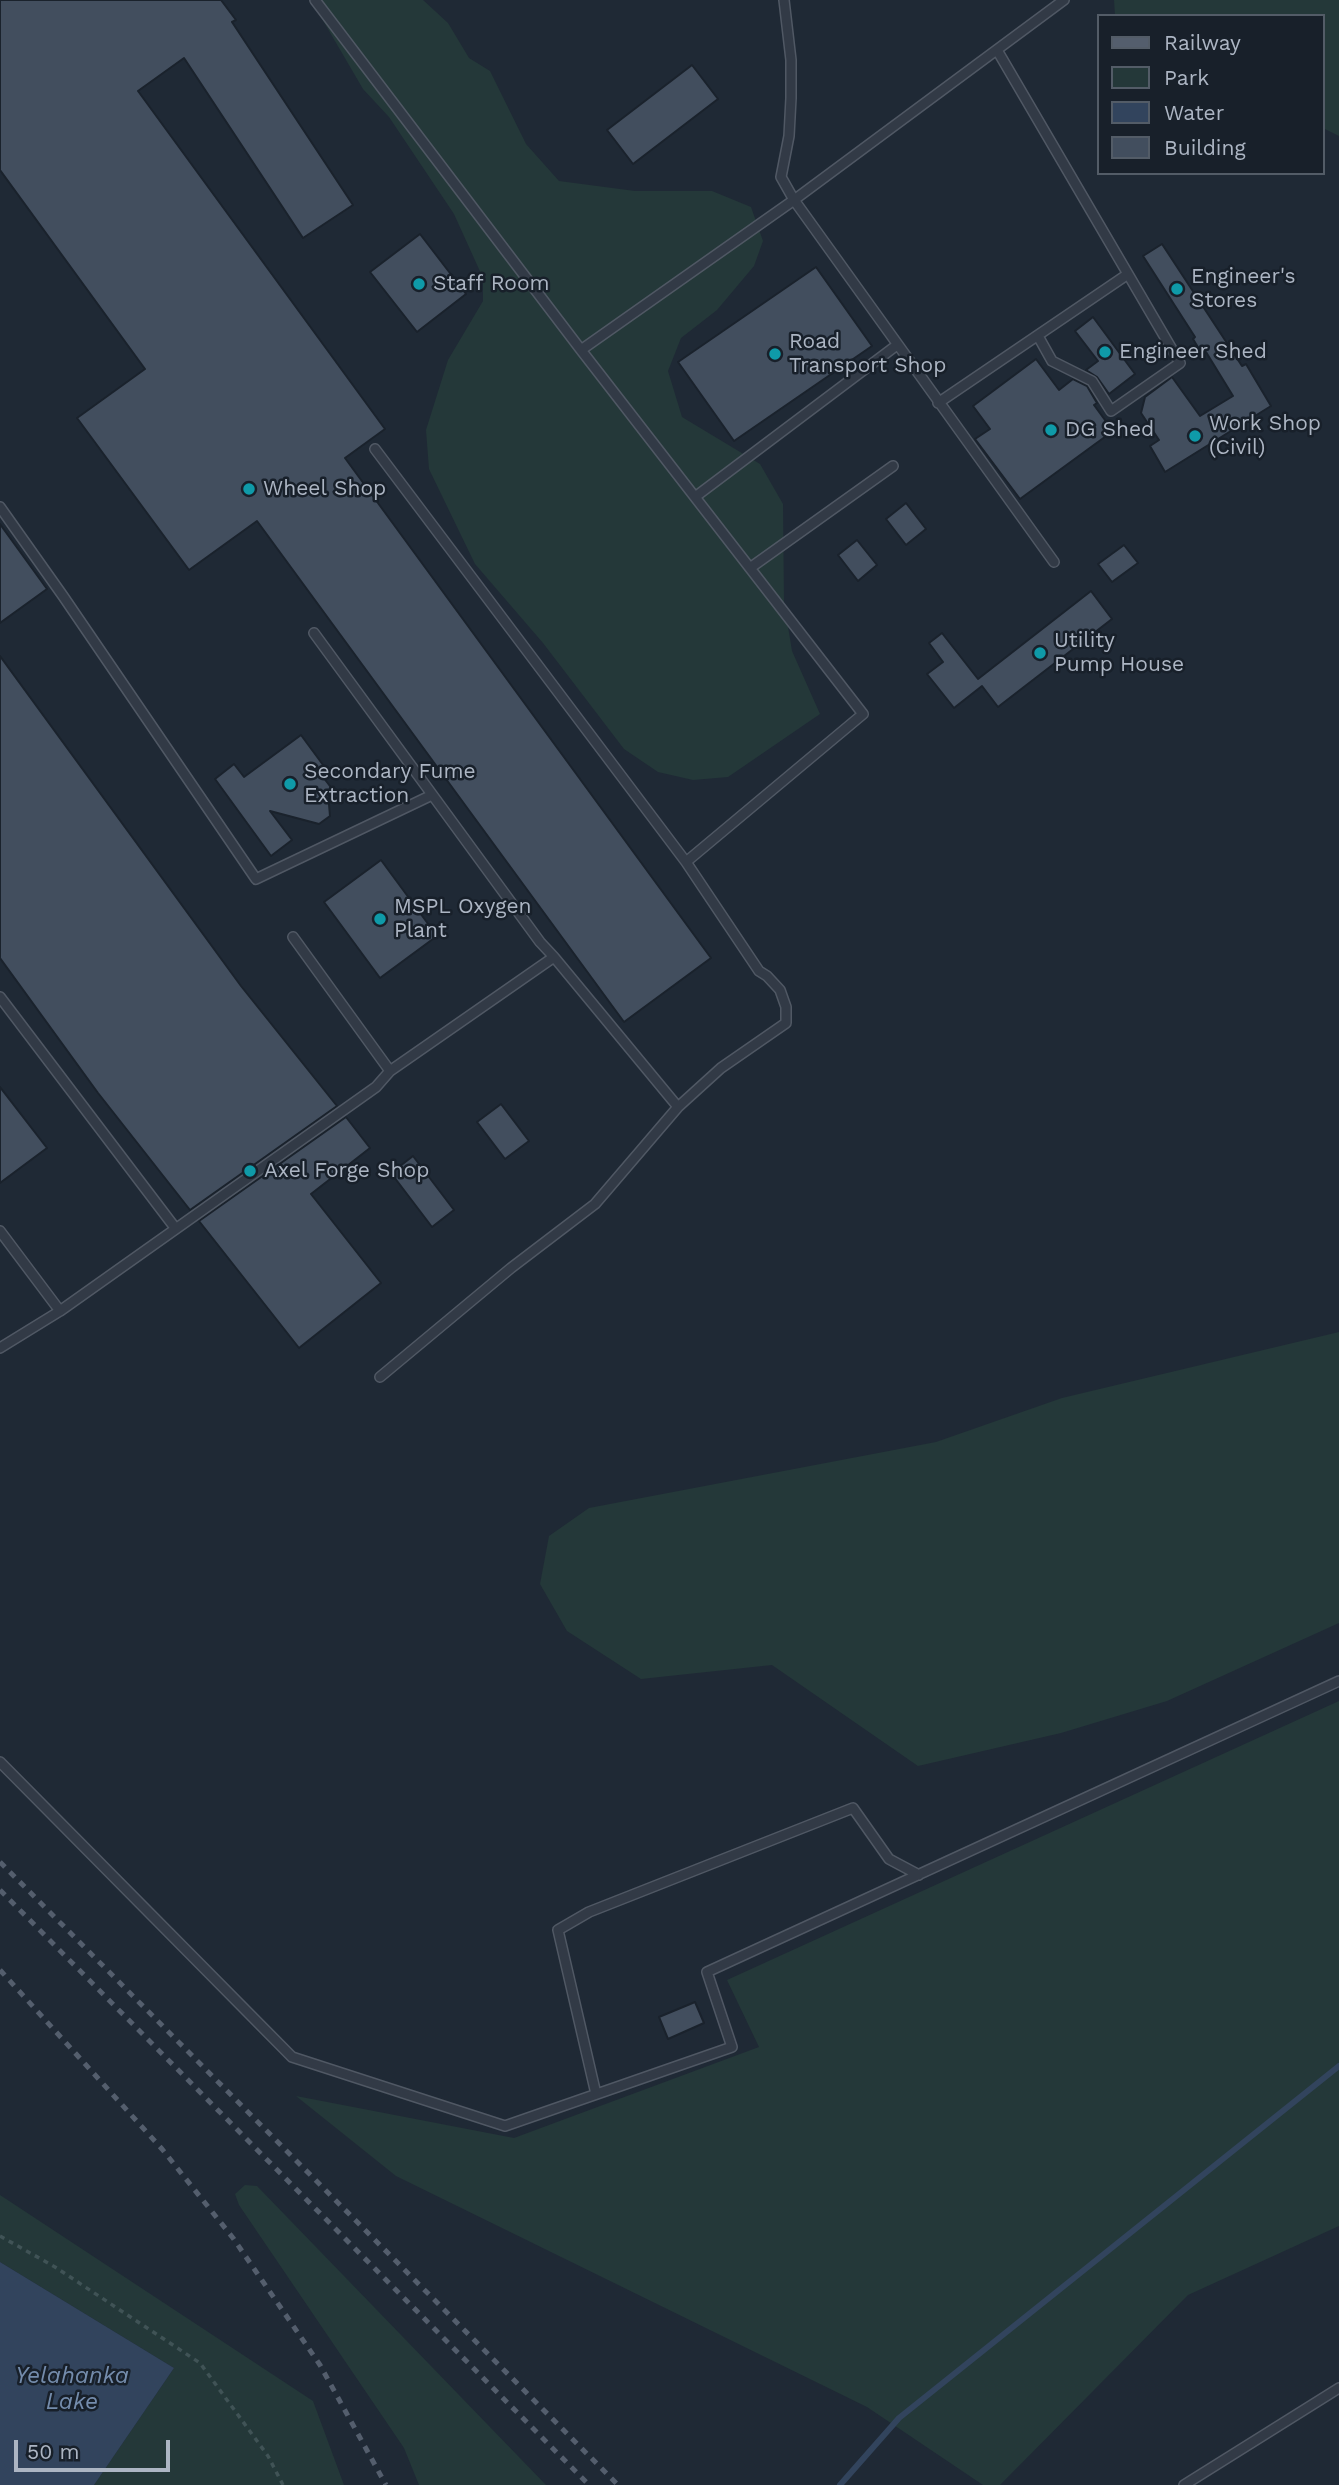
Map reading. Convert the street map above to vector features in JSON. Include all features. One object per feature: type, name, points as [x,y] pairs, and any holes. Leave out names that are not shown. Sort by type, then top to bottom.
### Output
[{"type":"lane","points":[[316,0],[581,350],[863,714],[686,862]]},
{"type":"lane","points":[[784,0],[791,60],[791,98],[789,136],[782,177],[794,200],[1054,562]]},
{"type":"lane","points":[[581,350],[794,200],[1064,0]]},
{"type":"lane","points":[[997,50],[1180,363],[1111,411],[1092,382],[1052,361],[1038,336]]},
{"type":"lane","points":[[938,403],[1128,274]]},
{"type":"lane","points":[[695,497],[897,345]]},
{"type":"lane","points":[[375,449],[686,862],[759,971],[780,990],[787,1015],[786,1023],[721,1068],[678,1107],[595,1204],[511,1268],[380,1377]]},
{"type":"lane","points":[[750,569],[893,466]]},
{"type":"lane","points":[[0,507],[256,879],[432,795]]},
{"type":"lane","points":[[314,633],[540,942],[678,1107]]},
{"type":"lane","points":[[293,937],[390,1071]]},
{"type":"lane","points":[[0,1348],[60,1311],[376,1087],[390,1071],[554,957]]},
{"type":"lane","points":[[0,997],[176,1229]]},
{"type":"lane","points":[[0,1231],[60,1311]]},
{"type":"lane","points":[[0,1762],[292,2057],[505,2126],[732,2048],[707,1972],[1339,1681]]},
{"type":"lane","points":[[596,2094],[558,1930],[589,1912],[853,1808],[889,1859],[919,1875]]},
{"type":"lane","points":[[1184,2485],[1339,2388]]},
{"type":"path","points":[[0,2236],[55,2267],[200,2363],[268,2456],[282,2485]]},
{"type":"green space","points":[[311,0],[423,0],[448,23],[469,58],[490,71],[526,144],[559,181],[635,191],[712,191],[751,207],[763,241],[754,266],[717,310],[681,338],[668,371],[682,417],[760,464],[783,504],[784,602],[792,651],[820,714],[728,777],[693,780],[658,772],[624,749],[543,643],[475,564],[429,469],[426,430],[448,360],[483,301],[483,278],[454,214],[389,117],[363,89]]},
{"type":"green space","points":[[1114,0],[1339,0],[1339,136],[1325,129],[1325,14],[1115,14]]},
{"type":"green space","points":[[1339,1332],[1339,1623],[1167,1701],[1061,1733],[918,1766],[772,1665],[641,1679],[567,1631],[540,1584],[549,1536],[589,1508],[936,1442],[1062,1398]]},
{"type":"green space","points":[[1339,1701],[1339,2226],[1188,2295],[1000,2485],[983,2485],[867,2407],[396,2176],[296,2096],[514,2138],[759,2047],[727,1980]]},
{"type":"green space","points":[[245,2185],[257,2186],[546,2485],[419,2485],[404,2448],[239,2205],[235,2194]]},
{"type":"green space","points":[[0,2195],[313,2401],[344,2485],[94,2485],[174,2368],[0,2262]]},
{"type":"water","name":"Yelahanka Lake","points":[[0,2262],[174,2368],[94,2485],[0,2485]]},
{"type":"building","name":"Wheel Shop","points":[[0,0],[221,0],[236,20],[232,22],[353,205],[303,238],[184,58],[138,91],[385,429],[345,458],[711,958],[624,1022],[257,521],[189,570],[77,418],[145,369],[0,170]]},
{"type":"building","points":[[692,65],[718,99],[633,164],[607,130]]},
{"type":"building","name":"Staff Room","points":[[420,234],[466,294],[417,332],[370,272]]},
{"type":"building","points":[[1162,244],[1242,366],[1246,364],[1271,406],[1165,472],[1150,446],[1159,440],[1141,413],[1145,397],[1172,377],[1200,416],[1233,396],[1206,352],[1202,354],[1193,339],[1195,337],[1143,256]]},
{"type":"building","name":"Road Transport Shop","points":[[816,267],[872,346],[734,441],[678,362]]},
{"type":"building","name":"Engineer Shed","points":[[1093,317],[1135,374],[1109,394],[1097,377],[1086,370],[1098,361],[1075,331]]},
{"type":"building","name":"DG Shed","points":[[1036,359],[1059,390],[1073,379],[1087,386],[1097,403],[1094,405],[1113,431],[1020,499],[975,439],[990,429],[973,406]]},
{"type":"building","points":[[906,503],[926,529],[906,545],[886,519]]},
{"type":"building","points":[[0,524],[47,589],[0,623]]},
{"type":"building","points":[[857,540],[877,565],[858,581],[838,555]]},
{"type":"building","points":[[1124,545],[1138,563],[1112,582],[1098,564]]},
{"type":"building","name":"Utility Pump House","points":[[1091,591],[1112,619],[998,707],[982,686],[954,708],[927,674],[943,662],[929,643],[942,633],[978,679]]},
{"type":"building","points":[[0,656],[241,986],[337,1106],[190,1210],[98,1093],[0,958]]},
{"type":"building","name":"Secondary Fume Extraction","points":[[301,735],[329,773],[323,777],[333,790],[328,793],[330,816],[319,824],[270,811],[292,840],[271,856],[215,779],[234,764],[244,777]]},
{"type":"building","name":"MSPL Oxygen Plant","points":[[381,860],[437,936],[380,978],[324,902]]},
{"type":"building","points":[[0,1087],[47,1148],[0,1183]]},
{"type":"building","points":[[501,1104],[529,1141],[505,1159],[477,1122]]},
{"type":"building","points":[[346,1117],[370,1148],[311,1194],[381,1283],[299,1348],[199,1221]]},
{"type":"building","points":[[413,1156],[454,1210],[432,1227],[391,1173]]},
{"type":"building","points":[[695,2002],[704,2023],[668,2039],[659,2017]]},
{"type":"waterway","points":[[840,2485],[899,2418],[1339,2066]]},
{"type":"railway","points":[[0,1862],[618,2485]]},
{"type":"railway","points":[[0,1890],[589,2485]]},
{"type":"railway","points":[[0,1970],[162,2149],[233,2238],[320,2365],[386,2485]]},
{"type":"place","name":"Staff Room","points":[[419,284]]},
{"type":"place","name":"Engineer's Stores","points":[[1177,289]]},
{"type":"place","name":"Engineer Shed","points":[[1105,352]]},
{"type":"place","name":"Road Transport Shop","points":[[775,354]]},
{"type":"place","name":"DG Shed","points":[[1051,430]]},
{"type":"place","name":"Work Shop (Civil)","points":[[1195,436]]},
{"type":"place","name":"Wheel Shop","points":[[249,489]]},
{"type":"place","name":"Utility Pump House","points":[[1040,653]]},
{"type":"place","name":"Secondary Fume Extraction","points":[[290,784]]},
{"type":"place","name":"MSPL Oxygen Plant","points":[[380,919]]},
{"type":"place","name":"Axel Forge Shop","points":[[250,1171]]}]
